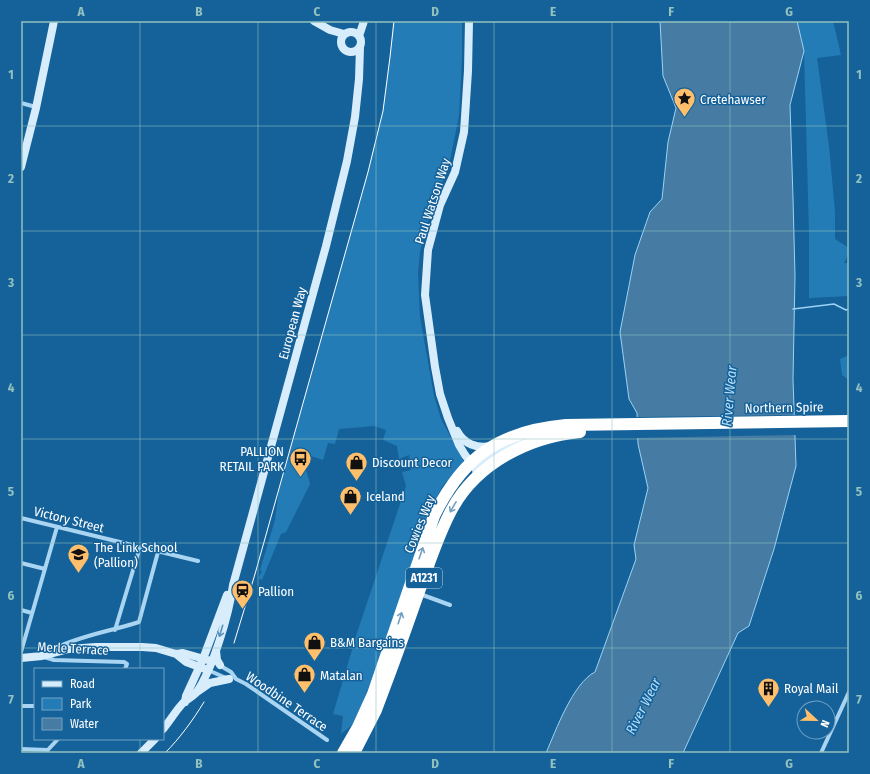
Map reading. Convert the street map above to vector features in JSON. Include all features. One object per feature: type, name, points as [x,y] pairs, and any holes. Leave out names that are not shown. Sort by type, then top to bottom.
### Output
[{"type":"highway","name":"Northern Spire","points":[[600,428],[849,421]]},
{"type":"highway","name":"Cowies Way","points":[[354,753],[376,710],[385,686],[434,516],[454,482],[471,463],[495,446],[513,436],[534,429],[566,425],[600,428]]},
{"type":"highway","name":"Cowies Way","points":[[343,753],[358,727],[373,694],[413,592],[452,509],[464,491],[492,464],[521,447],[554,436],[600,428]]},
{"type":"highway","name":"Northern Spire","points":[[600,428],[849,429]]},
{"type":"street","points":[[21,167],[54,21]]},
{"type":"street","points":[[314,21],[330,30],[349,36]]},
{"type":"street","points":[[359,65],[353,56],[341,46],[363,21]]},
{"type":"street","name":"Paul Watson Way","points":[[469,21],[468,71],[464,132],[455,172],[440,205],[428,250],[425,295],[434,367],[446,412],[459,445],[476,469],[477,477]]},
{"type":"street","name":"European Way","points":[[207,660],[216,650],[324,254],[347,161],[355,117],[361,41],[349,36]]},
{"type":"street","points":[[347,52],[356,51],[360,47]]},
{"type":"street","points":[[21,103],[36,106]]},
{"type":"street","name":"Paul Watson Way","points":[[446,412],[464,441],[473,445],[484,447],[495,446]]},
{"type":"street","points":[[471,463],[479,464],[506,447],[526,439],[537,436],[554,436]]},
{"type":"street","name":"Victory Street","points":[[21,518],[198,561]]},
{"type":"street","points":[[21,652],[57,527]]},
{"type":"street","points":[[115,630],[140,547]]},
{"type":"street","points":[[54,653],[56,648],[69,642],[139,622],[158,552]]},
{"type":"street","points":[[21,563],[45,569]]},
{"type":"street","name":"European Way","points":[[207,660],[224,602],[233,585]]},
{"type":"street","points":[[413,592],[450,605]]},
{"type":"street","points":[[21,610],[32,613]]},
{"type":"street","points":[[42,656],[69,649],[96,647],[156,648],[176,654],[186,662],[204,669]]},
{"type":"street","points":[[216,650],[217,660],[220,665]]},
{"type":"street","points":[[176,654],[183,653],[207,660],[196,692]]},
{"type":"street","name":"Merle Terrace","points":[[21,658],[42,656],[54,660],[124,662],[127,664],[125,668]]},
{"type":"street","name":"Woodbine Terrace","points":[[207,660],[220,665],[231,672],[233,679]]},
{"type":"street","points":[[185,702],[186,696],[204,669]]},
{"type":"street","name":"Woodbine Terrace","points":[[204,669],[246,684],[327,740]]},
{"type":"street","points":[[164,728],[185,702],[196,692],[210,684],[233,679]]},
{"type":"street","points":[[821,753],[849,692]]},
{"type":"street","points":[[21,706],[34,706]]},
{"type":"street","points":[[21,749],[46,752],[57,740]]},
{"type":"street","points":[[141,753],[154,740]]},
{"type":"green space","points":[[393,21],[462,21],[459,116],[450,160],[428,222],[420,252],[418,273],[420,317],[434,396],[441,419],[464,462],[446,481],[440,490],[377,667],[352,725],[341,734],[343,716],[333,714],[357,633],[406,486],[402,472],[411,470],[409,455],[399,459],[397,446],[383,440],[386,430],[374,426],[339,429],[335,444],[328,443],[323,460],[308,455],[304,463],[310,484],[286,532],[281,534],[262,580],[258,578],[262,571],[260,570],[275,520],[279,490],[368,172],[383,111]]},
{"type":"green space","points":[[797,21],[833,21],[841,55],[817,58],[829,146],[835,212],[835,239],[849,248],[849,253],[844,263],[849,263],[849,296],[809,298],[809,232],[804,51]]},
{"type":"green space","points":[[849,355],[849,380],[842,375],[840,359]]},
{"type":"water","name":"River Wear","points":[[660,21],[797,21],[804,51],[790,105],[795,276],[793,379],[796,466],[774,549],[749,626],[738,633],[683,753],[546,753],[572,696],[579,686],[595,672],[636,559],[634,545],[648,488],[638,444],[637,413],[629,399],[620,332],[635,255],[650,212],[662,199],[668,142],[676,108],[663,76]]},
{"type":"pier","points":[[797,415],[797,435],[636,438],[635,417]]},
{"type":"waterway","points":[[793,309],[834,304],[846,310],[849,309]]},
{"type":"tram line","points":[[234,643],[255,574],[368,172],[383,111],[394,21]]},
{"type":"tram line","points":[[165,753],[186,729],[204,702]]},
{"type":"place","name":"Cretehawser","points":[[685,118]]},
{"type":"place","name":"PALLION RETAIL PARK","points":[[300,478]]},
{"type":"place","name":"Discount Decor","points":[[357,482]]},
{"type":"place","name":"Iceland","points":[[351,516]]},
{"type":"place","name":"The Link School (Pallion)","points":[[79,574]]},
{"type":"place","name":"Pallion","points":[[242,610]]},
{"type":"place","name":"B&M Bargains","points":[[315,662]]},
{"type":"place","name":"Matalan","points":[[305,694]]},
{"type":"place","name":"Royal Mail","points":[[769,708]]}]
